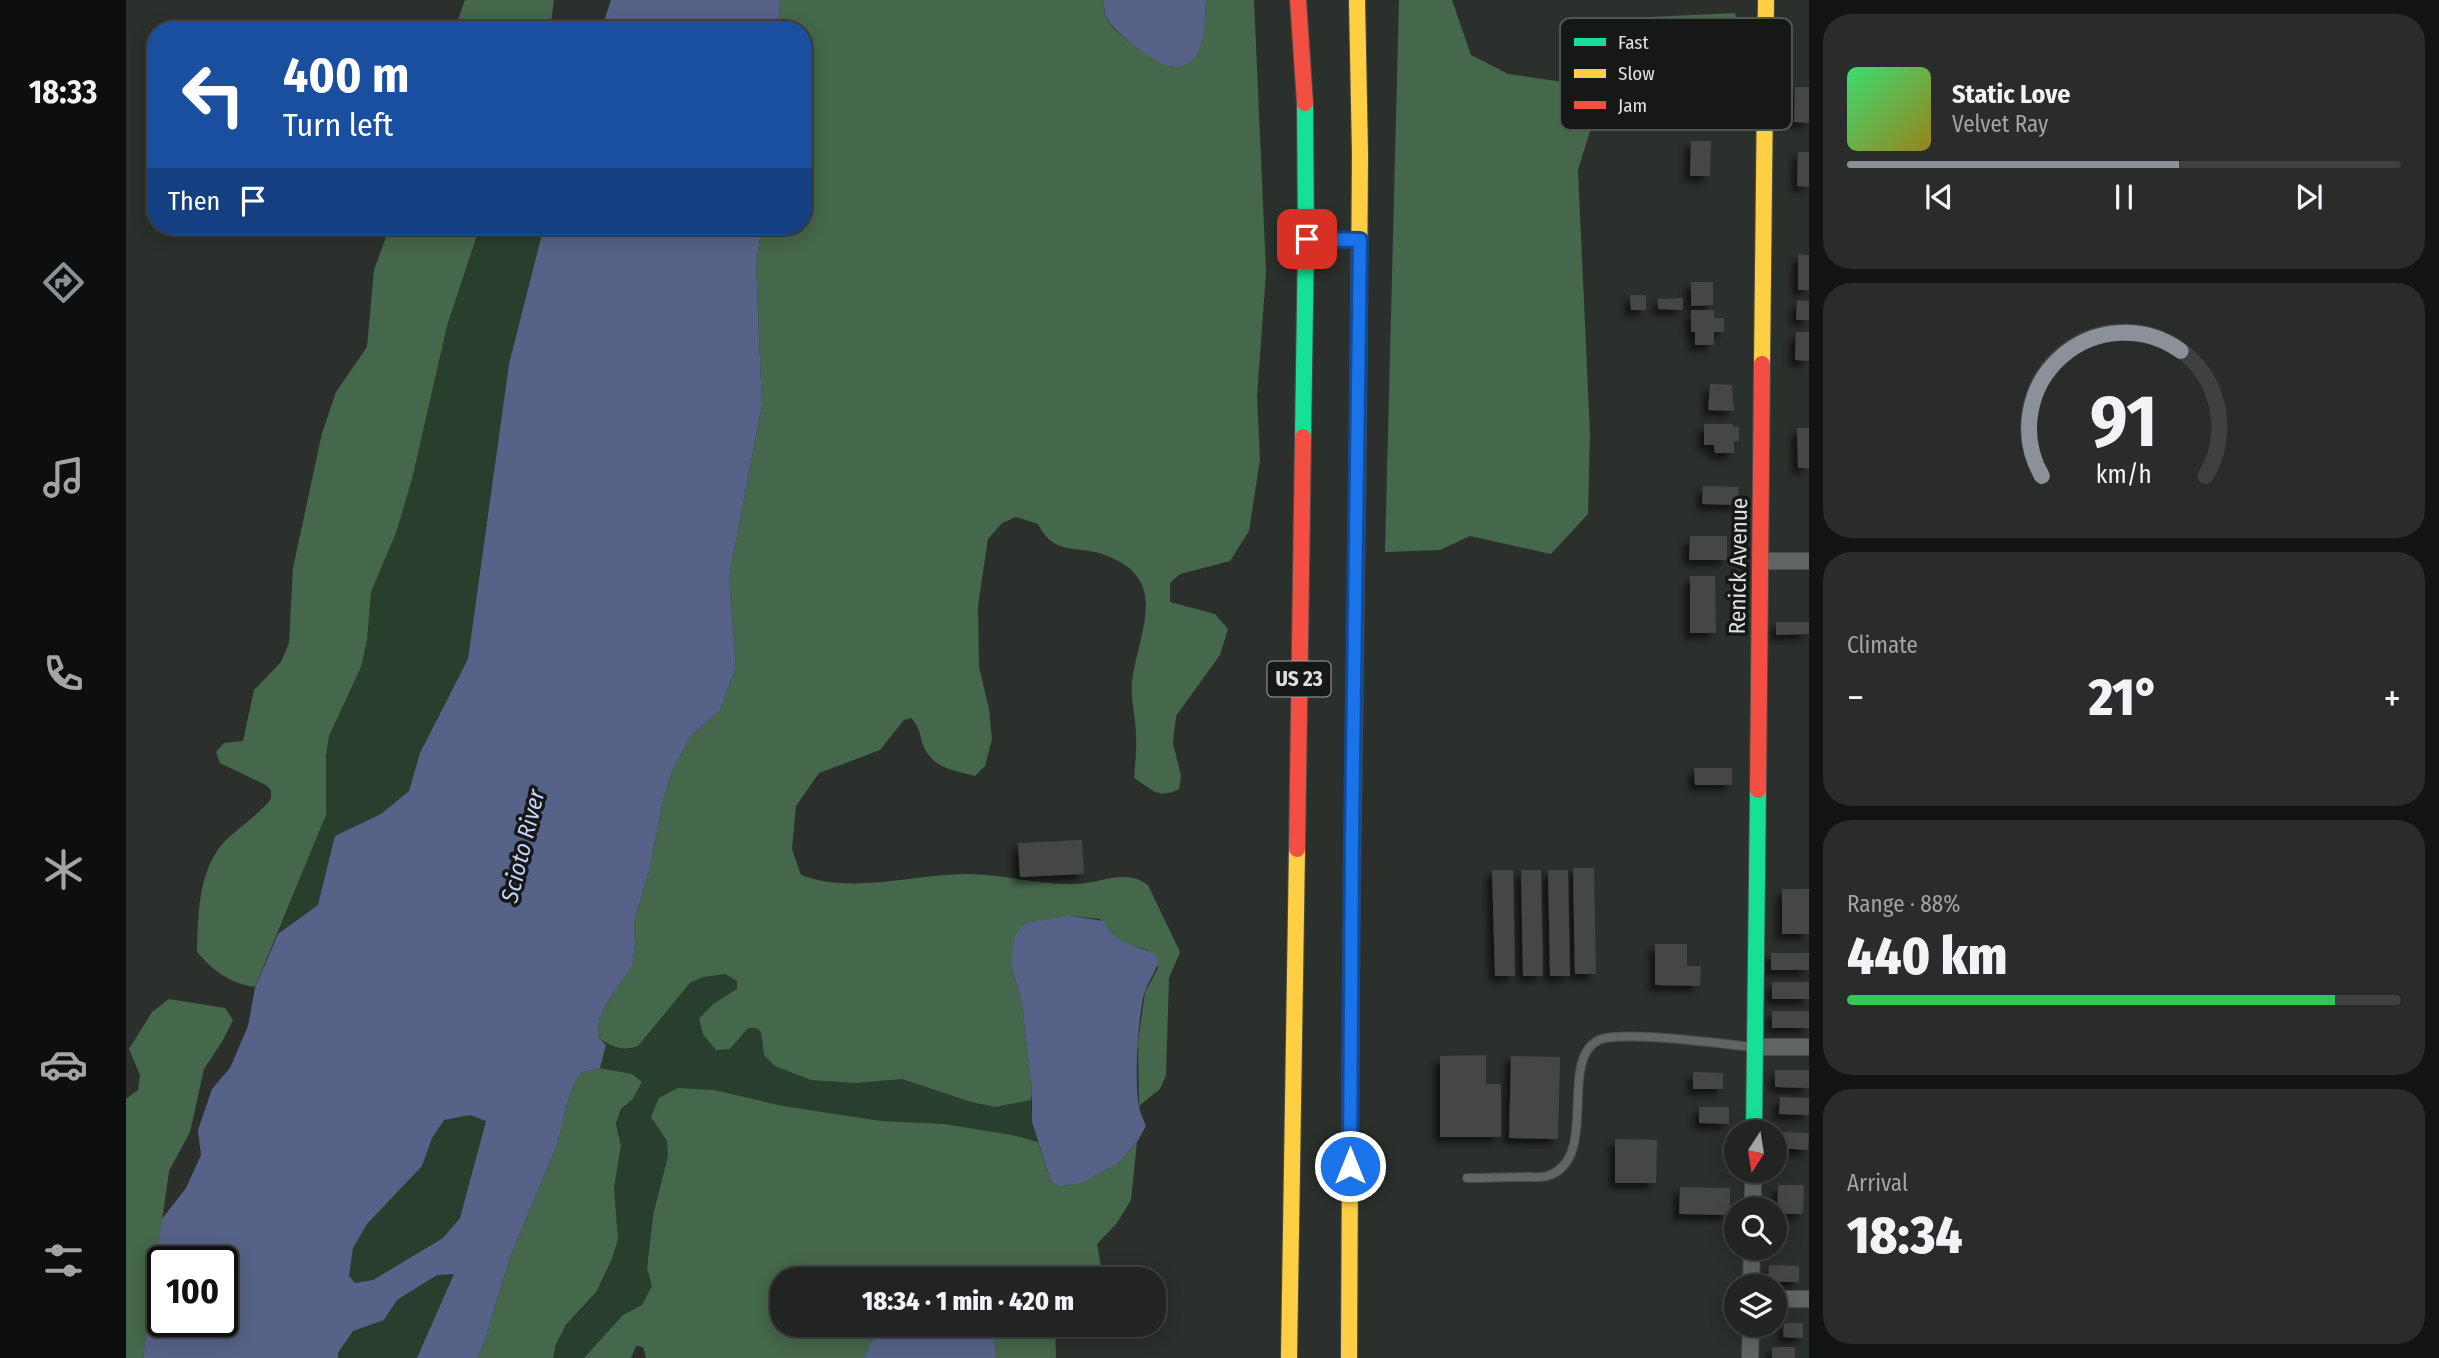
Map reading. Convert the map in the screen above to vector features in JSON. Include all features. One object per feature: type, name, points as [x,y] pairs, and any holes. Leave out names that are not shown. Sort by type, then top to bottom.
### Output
[{"type":"main road","name":"US 23","points":[[1289,1358],[1307,239],[1305,88],[1298,0]]},
{"type":"main road","name":"US 23","points":[[1349,1358],[1361,100],[1357,0]]},
{"type":"main road","name":"Renick Avenue","points":[[1766,0],[1766,18]]},
{"type":"main road","name":"Renick Avenue","points":[[1754,1120],[1765,130]]},
{"type":"street","points":[[1761,561],[1809,561]]},
{"type":"street","points":[[1756,1047],[1809,1048]]},
{"type":"street","points":[[1787,1299],[1809,1299]]},
{"type":"street","points":[[1750,1358],[1751,1337]]},
{"type":"lane","points":[[1307,239],[1360,240]]},
{"type":"lane","points":[[1467,1178],[1547,1176],[1562,1168],[1574,1145],[1578,1128],[1581,1063],[1587,1050],[1596,1041],[1619,1036],[1756,1047]]},
{"type":"green space","points":[[465,0],[554,0],[551,21],[457,21]]},
{"type":"green space","points":[[780,0],[1103,0],[1106,17],[1125,39],[1172,67],[1205,20],[1206,0],[1254,0],[1266,272],[1257,397],[1260,460],[1249,531],[1230,561],[1180,574],[1170,583],[1170,602],[1215,614],[1228,629],[1220,655],[1176,716],[1173,743],[1181,776],[1179,789],[1160,793],[1134,778],[1136,740],[1132,681],[1146,607],[1144,591],[1137,577],[1124,564],[1102,554],[1058,545],[1044,534],[1038,524],[1016,517],[1002,523],[988,539],[978,606],[979,667],[989,709],[992,739],[985,766],[975,776],[936,763],[926,751],[911,718],[904,720],[880,750],[819,773],[796,806],[792,849],[801,875],[821,881],[864,883],[970,874],[1064,884],[1122,877],[1140,880],[1148,885],[1180,952],[1169,978],[1166,1075],[1160,1089],[1139,1106],[1138,1042],[1145,992],[1158,968],[1148,950],[1113,937],[1100,919],[1070,916],[1011,963],[1022,1004],[1031,1100],[995,1107],[971,1102],[902,1079],[856,1083],[811,1080],[775,1066],[764,1055],[761,1032],[756,1028],[748,1028],[730,1049],[716,1050],[703,1034],[699,1019],[713,1004],[737,989],[737,981],[725,974],[703,977],[690,983],[638,1046],[617,1047],[598,1037],[599,1020],[608,1001],[632,966],[634,922],[672,771],[690,737],[720,710],[736,667],[729,577],[762,405],[756,264],[761,235],[812,235],[812,21],[779,21]]},
{"type":"green space","points":[[1399,0],[1452,0],[1471,55],[1508,74],[1560,82],[1560,130],[1590,130],[1578,170],[1590,434],[1588,514],[1551,554],[1470,536],[1440,550],[1385,552]]},
{"type":"green space","points":[[1735,13],[1737,18],[1628,18]]},
{"type":"green space","points":[[387,235],[477,235],[447,326],[412,479],[396,533],[371,592],[367,640],[361,667],[329,736],[326,756],[326,815],[255,987],[238,983],[223,975],[197,952],[202,892],[210,863],[227,839],[271,799],[271,790],[266,785],[220,763],[216,752],[224,743],[243,741],[254,690],[281,662],[289,643],[293,568],[322,433],[336,392],[367,347],[374,270]]},
{"type":"green space","points":[[477,235],[542,235],[509,364],[468,659],[420,753],[409,791],[381,814],[336,836],[318,905],[278,934],[326,815],[326,756],[329,736],[361,667],[367,640],[371,592],[396,533],[412,479],[447,326]]},
{"type":"green space","points":[[725,974],[738,981],[738,989],[713,1004],[730,1049],[748,1028],[756,1028],[761,1032],[764,1055],[856,1083],[902,1079],[971,1102],[995,1107],[1031,1100],[1032,1122],[1038,1142],[944,1124],[881,1121],[783,1106],[714,1090],[679,1088],[660,1098],[652,1117],[667,1141],[668,1156],[652,1215],[647,1268],[652,1286],[642,1305],[623,1315],[584,1358],[553,1358],[564,1329],[603,1281],[617,1243],[615,1189],[621,1147],[618,1118],[632,1100],[619,1071],[600,1068],[606,1045],[631,1049],[638,1046],[690,983],[703,976]]},
{"type":"green space","points":[[169,999],[225,1008],[233,1020],[204,1069],[190,1132],[169,1171],[159,1246],[147,1246],[147,1329],[143,1358],[126,1358],[126,1099],[138,1090],[140,1075],[129,1049],[152,1012]]},
{"type":"green space","points":[[600,1068],[632,1074],[642,1082],[632,1100],[621,1109],[616,1123],[621,1146],[614,1188],[618,1239],[612,1259],[597,1291],[566,1325],[556,1344],[553,1358],[477,1358],[510,1257],[557,1145],[576,1078],[580,1073]]},
{"type":"green space","points":[[678,1088],[714,1090],[783,1106],[881,1121],[944,1124],[1012,1135],[1038,1142],[1051,1181],[1118,1163],[1137,1142],[1131,1200],[1117,1223],[1097,1244],[1101,1267],[770,1267],[770,1337],[875,1337],[864,1358],[646,1358],[643,1347],[636,1346],[631,1358],[584,1358],[623,1315],[642,1305],[652,1286],[647,1268],[653,1215],[668,1156],[667,1141],[651,1117],[659,1098]]},
{"type":"green space","points":[[470,1115],[486,1121],[460,1218],[443,1238],[373,1280],[355,1283],[349,1276],[353,1248],[367,1224],[422,1166],[432,1138],[444,1119]]},
{"type":"green space","points":[[454,1274],[417,1358],[338,1358],[338,1353],[353,1331],[384,1320],[397,1300],[437,1275]]},
{"type":"green space","points":[[994,1337],[1055,1337],[1056,1358],[996,1358]]},
{"type":"water","points":[[611,0],[780,0],[779,21],[604,21]]},
{"type":"water","points":[[1103,0],[1206,0],[1203,35],[1197,54],[1189,63],[1177,67],[1154,59],[1116,30],[1105,14]]},
{"type":"water","name":"Scioto River","points":[[542,235],[761,235],[756,264],[762,405],[729,577],[736,667],[720,710],[690,737],[672,771],[634,922],[632,966],[608,1001],[599,1020],[598,1037],[606,1045],[600,1068],[581,1073],[576,1079],[557,1145],[510,1257],[477,1358],[417,1358],[454,1274],[437,1275],[397,1300],[384,1320],[353,1331],[338,1353],[338,1358],[143,1358],[147,1329],[147,1337],[238,1337],[238,1246],[158,1246],[162,1219],[186,1188],[201,1155],[198,1130],[212,1089],[230,1068],[248,1026],[255,988],[278,934],[318,905],[335,836],[381,814],[409,791],[420,753],[468,659],[509,364]],"holes":[[[470,1115],[486,1121],[460,1218],[443,1238],[373,1280],[355,1283],[349,1276],[353,1248],[367,1224],[422,1166],[432,1138],[444,1120]]]},
{"type":"water","points":[[1070,916],[1104,921],[1120,940],[1158,956],[1158,961],[1145,991],[1139,1030],[1138,1096],[1146,1126],[1137,1142],[1118,1163],[1081,1183],[1059,1186],[1051,1181],[1032,1122],[1032,1091],[1022,1004],[1011,963],[1015,936],[1023,925]]},
{"type":"water","points":[[875,1337],[994,1337],[996,1358],[864,1358]]},
{"type":"building","points":[[1795,87],[1809,87],[1809,123],[1794,122]]},
{"type":"building","points":[[1691,141],[1711,141],[1710,176],[1690,176]]},
{"type":"building","points":[[1798,152],[1809,152],[1809,187],[1797,186]]},
{"type":"building","points":[[1798,254],[1809,255],[1809,290],[1798,290]]},
{"type":"building","points":[[1691,282],[1713,282],[1713,305],[1691,306]]},
{"type":"building","points":[[1630,295],[1646,295],[1646,310],[1631,310]]},
{"type":"building","points":[[1683,298],[1683,310],[1658,309],[1658,299]]},
{"type":"building","points":[[1797,300],[1809,301],[1809,320],[1796,320]]},
{"type":"building","points":[[1691,310],[1714,310],[1714,318],[1724,318],[1724,332],[1714,332],[1714,345],[1695,345],[1695,332],[1691,332]]},
{"type":"building","points":[[1796,332],[1809,332],[1809,361],[1795,360]]},
{"type":"building","points":[[1710,384],[1732,385],[1734,411],[1708,410]]},
{"type":"building","points":[[1704,424],[1733,424],[1733,427],[1739,427],[1739,441],[1734,442],[1734,453],[1715,453],[1714,445],[1704,445]]},
{"type":"building","points":[[1797,428],[1809,428],[1809,468],[1798,468]]},
{"type":"building","points":[[1703,486],[1739,487],[1738,505],[1702,504]]},
{"type":"building","points":[[1690,536],[1727,536],[1727,560],[1689,560]]},
{"type":"building","points":[[1690,576],[1715,576],[1716,633],[1690,633]]},
{"type":"building","points":[[1776,622],[1809,622],[1809,634],[1776,635]]},
{"type":"building","points":[[1694,768],[1732,768],[1732,785],[1695,785]]},
{"type":"building","points":[[1082,840],[1084,874],[1020,877],[1018,843]]},
{"type":"building","points":[[1573,868],[1594,868],[1596,974],[1575,974]]},
{"type":"building","points":[[1492,870],[1513,870],[1515,976],[1495,976]]},
{"type":"building","points":[[1521,870],[1541,870],[1543,976],[1523,976]]},
{"type":"building","points":[[1548,870],[1568,870],[1570,976],[1550,976]]},
{"type":"building","points":[[1782,889],[1809,889],[1809,934],[1782,934]]},
{"type":"building","points":[[1655,944],[1687,944],[1687,966],[1701,966],[1700,986],[1655,985]]},
{"type":"building","points":[[1771,953],[1809,953],[1809,970],[1771,970]]},
{"type":"building","points":[[1772,982],[1809,982],[1809,999],[1772,999]]},
{"type":"building","points":[[1772,1011],[1809,1011],[1809,1028],[1772,1028]]},
{"type":"building","points":[[1486,1055],[1486,1084],[1501,1084],[1501,1137],[1440,1137],[1440,1056]]},
{"type":"building","points":[[1511,1056],[1560,1057],[1558,1139],[1509,1138]]},
{"type":"building","points":[[1775,1070],[1809,1070],[1809,1088],[1775,1087]]},
{"type":"building","points":[[1693,1072],[1723,1073],[1723,1089],[1693,1089]]},
{"type":"building","points":[[1780,1097],[1809,1098],[1809,1115],[1779,1114]]},
{"type":"building","points":[[1699,1107],[1729,1107],[1729,1120],[1724,1120],[1724,1124],[1699,1123]]},
{"type":"building","points":[[1787,1132],[1809,1133],[1808,1150],[1787,1149]]},
{"type":"building","points":[[1615,1139],[1657,1140],[1656,1183],[1615,1183]]},
{"type":"building","points":[[1778,1185],[1804,1185],[1803,1214],[1787,1214],[1787,1197],[1778,1197]]},
{"type":"building","points":[[1680,1187],[1730,1188],[1730,1197],[1724,1197],[1724,1215],[1679,1214]]},
{"type":"building","points":[[1769,1265],[1799,1266],[1799,1282],[1787,1282],[1787,1274],[1768,1274]]},
{"type":"building","points":[[1787,1323],[1803,1323],[1803,1338],[1783,1337],[1787,1337]]},
{"type":"building","points":[[1772,1347],[1795,1347],[1795,1358],[1772,1358]]},
{"type":"traffic: fast","points":[[1303,437],[1305,103]]},
{"type":"traffic: fast","points":[[1754,1120],[1758,790]]},
{"type":"traffic: slow","points":[[1357,0],[1360,154],[1358,433]]},
{"type":"traffic: slow","points":[[1766,0],[1766,18]]},
{"type":"traffic: slow","points":[[1762,364],[1765,130]]},
{"type":"traffic: slow","points":[[1289,1358],[1297,849]]},
{"type":"traffic: slow","points":[[1349,1358],[1351,960]]},
{"type":"traffic: jam","points":[[1298,0],[1305,103]]},
{"type":"traffic: jam","points":[[1758,790],[1762,364]]},
{"type":"traffic: jam","points":[[1351,960],[1358,433]]},
{"type":"traffic: jam","points":[[1297,849],[1303,437]]},
{"type":"route","points":[[1307,239],[1360,240],[1350,1166]]}]
